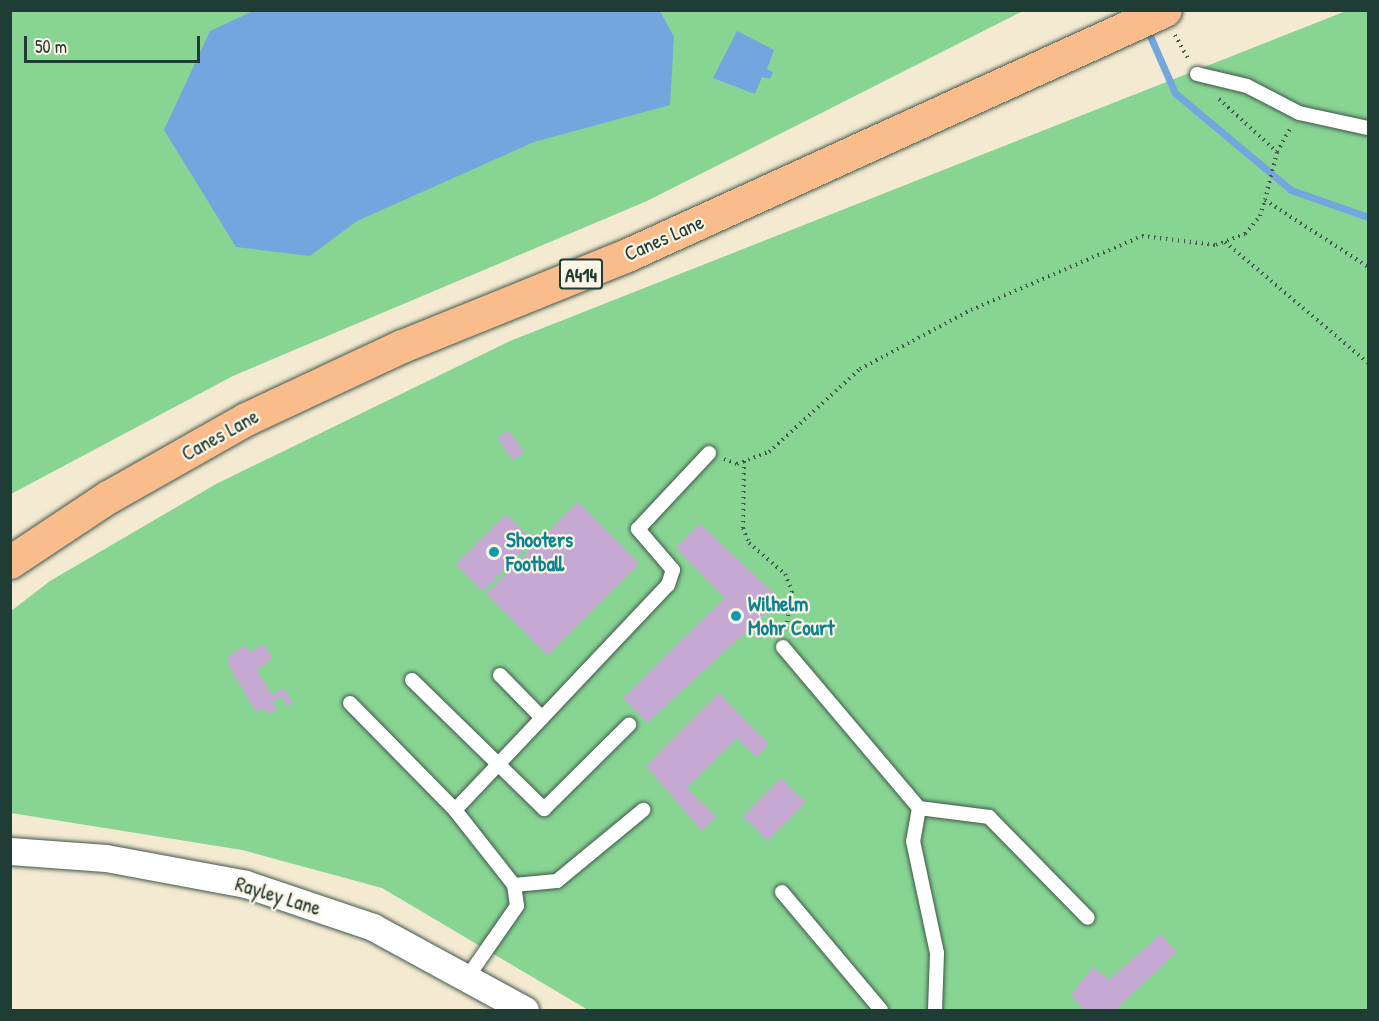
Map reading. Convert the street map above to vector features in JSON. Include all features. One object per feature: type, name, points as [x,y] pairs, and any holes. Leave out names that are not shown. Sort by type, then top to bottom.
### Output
[{"type":"highway","name":"Canes Lane","points":[[10,562],[108,497],[267,410],[402,346],[625,256],[1169,21]]},
{"type":"street","name":"Rayley Lane","points":[[10,851],[106,858],[246,884],[373,927],[469,975],[525,1011]]},
{"type":"lane","points":[[1197,74],[1247,86],[1299,113],[1368,128]]},
{"type":"lane","points":[[455,810],[668,585],[673,570],[638,530],[709,453]]},
{"type":"lane","points":[[783,647],[919,808],[990,817],[1088,918]]},
{"type":"lane","points":[[500,675],[542,718]]},
{"type":"lane","points":[[412,680],[544,809],[629,725]]},
{"type":"lane","points":[[350,703],[455,810],[514,885],[517,906],[469,975]]},
{"type":"lane","points":[[919,808],[913,841],[937,953],[935,1011]]},
{"type":"lane","points":[[514,885],[557,881],[643,810]]},
{"type":"lane","points":[[782,892],[881,1011]]},
{"type":"path","points":[[1169,21],[1197,74],[1277,153]]},
{"type":"path","points":[[709,453],[744,462],[769,453],[860,369],[1084,258],[1142,237],[1224,242],[1245,234],[1260,216],[1277,153],[1299,113]]},
{"type":"path","points":[[1264,200],[1368,267]]},
{"type":"path","points":[[1224,242],[1368,363]]},
{"type":"path","points":[[744,462],[743,528],[749,543],[785,574],[792,591],[783,647]]},
{"type":"green space","points":[[11,11],[1023,11],[647,201],[233,376],[11,494]]},
{"type":"green space","points":[[1346,11],[1368,11],[1368,1010],[588,1010],[382,888],[242,850],[11,813],[11,611],[50,581],[216,484],[510,341]]},
{"type":"water","points":[[253,11],[660,11],[674,37],[670,105],[534,142],[357,221],[310,256],[236,247],[164,130],[210,31]]},
{"type":"water","points":[[737,31],[774,50],[767,69],[773,72],[770,79],[762,77],[755,94],[713,78]]},
{"type":"building","points":[[509,430],[524,452],[512,460],[497,438]]},
{"type":"building","points":[[578,502],[640,564],[548,655],[486,594]]},
{"type":"building","name":"Shooters Football","points":[[506,514],[533,541],[483,591],[456,564]]},
{"type":"building","name":"Wilhelm Mohr Court","points":[[700,524],[781,600],[647,723],[623,698],[725,598],[676,548]]},
{"type":"building","points":[[263,644],[273,658],[257,670],[272,695],[283,688],[293,702],[287,706],[282,697],[273,701],[277,710],[268,714],[264,708],[256,712],[229,666],[228,657],[245,645],[251,652]]},
{"type":"building","points":[[719,693],[769,744],[756,757],[737,738],[687,788],[716,817],[702,831],[646,766]]},
{"type":"building","points":[[781,778],[806,803],[768,841],[743,816]]},
{"type":"building","points":[[1161,934],[1177,952],[1115,1010],[1084,1010],[1071,995],[1093,967],[1109,980]]},
{"type":"waterway","points":[[1147,29],[1175,93],[1291,190],[1368,217]]},
{"type":"place","name":"Shooters Football","points":[[494,552]]},
{"type":"place","name":"Wilhelm Mohr Court","points":[[736,616]]}]
